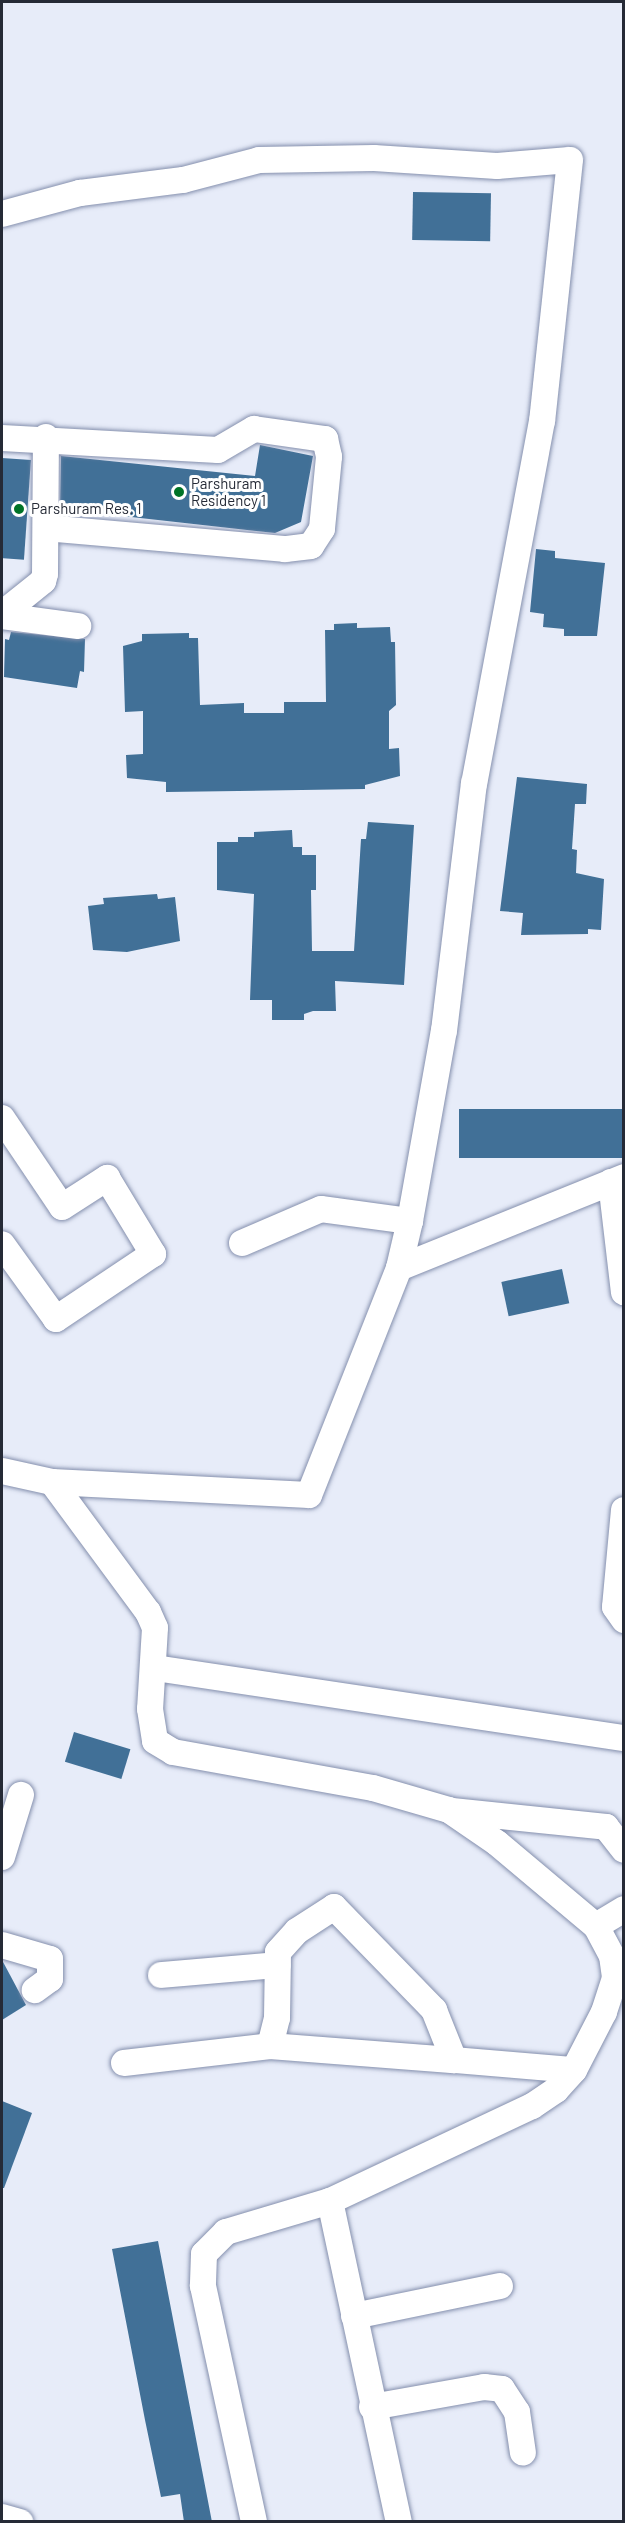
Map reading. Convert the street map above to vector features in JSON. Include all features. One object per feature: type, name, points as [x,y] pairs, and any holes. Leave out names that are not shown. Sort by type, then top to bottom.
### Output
[{"type":"street","points":[[2,214],[80,193],[183,180],[259,160],[374,158],[497,166],[570,160],[543,421],[474,783],[444,1030],[410,1221],[399,1268],[309,1495],[52,1482],[2,1471]]},
{"type":"street","points":[[2,438],[46,437],[218,450],[254,429],[315,435],[325,439],[329,457],[322,529],[311,546],[285,549],[47,528]]},
{"type":"street","points":[[2,615],[43,581],[47,528],[46,437]]},
{"type":"street","points":[[2,615],[78,626]]},
{"type":"street","points":[[2,1118],[62,1207],[107,1178],[153,1254],[56,1319],[2,1244]]},
{"type":"street","points":[[399,1268],[617,1180],[624,1292]]},
{"type":"street","points":[[242,1243],[321,1209],[410,1221]]},
{"type":"street","points":[[52,1482],[148,1612],[155,1628],[155,1668],[150,1730],[155,1741],[173,1752],[373,1788],[449,1810],[606,1827],[624,1850]]},
{"type":"street","points":[[624,1510],[615,1606],[624,1620]]},
{"type":"street","points":[[155,1668],[624,1738]]},
{"type":"street","points":[[2,1857],[21,1795]]},
{"type":"street","points":[[449,1810],[497,1843],[597,1926],[612,1956],[615,1978],[624,2007]]},
{"type":"street","points":[[270,2046],[277,2018],[278,1952],[297,1931],[334,1907],[434,2010],[454,2060]]},
{"type":"street","points":[[597,1926],[624,1909]]},
{"type":"street","points":[[2,1945],[50,1959],[50,1979],[35,1990]]},
{"type":"street","points":[[161,1975],[278,1965]]},
{"type":"street","points":[[254,2522],[203,2286],[204,2254],[226,2232],[330,2201],[532,2106],[556,2090],[574,2070],[604,2012],[615,1978]]},
{"type":"street","points":[[124,2063],[270,2046],[574,2070]]},
{"type":"street","points":[[330,2201],[372,2407],[399,2522]]},
{"type":"street","points":[[354,2316],[500,2286]]},
{"type":"street","points":[[372,2407],[484,2387],[502,2389],[517,2412],[523,2453]]},
{"type":"street","points":[[2,2517],[20,2522]]},
{"type":"building","points":[[413,192],[491,193],[490,241],[412,240]]},
{"type":"building","name":"Parshuram Residency 1","points":[[260,445],[313,456],[301,522],[275,533],[60,509],[61,456],[255,476]]},
{"type":"building","name":"Parshuram Res. 1","points":[[2,458],[31,460],[24,560],[2,558]]},
{"type":"building","points":[[536,549],[555,551],[555,558],[605,563],[597,636],[564,636],[564,629],[543,627],[544,614],[530,612]]},
{"type":"building","points":[[357,623],[357,628],[390,627],[391,642],[395,642],[396,705],[389,711],[389,749],[399,748],[400,776],[365,785],[365,789],[166,792],[166,782],[127,778],[126,755],[143,754],[143,711],[125,712],[123,646],[142,641],[142,634],[189,633],[189,638],[198,638],[200,705],[244,703],[244,713],[284,713],[284,702],[326,702],[325,630],[334,630],[334,624]]},
{"type":"building","points":[[11,632],[85,639],[84,672],[80,671],[77,688],[4,677],[5,639],[9,640]]},
{"type":"building","points":[[517,777],[587,784],[586,804],[575,804],[572,849],[577,850],[576,873],[604,879],[601,930],[588,929],[588,934],[521,935],[523,913],[500,911]]},
{"type":"building","points":[[368,822],[414,825],[404,985],[335,981],[336,1011],[313,1011],[304,1014],[304,1020],[272,1020],[272,1000],[250,1000],[254,894],[217,890],[217,842],[238,842],[238,837],[254,837],[254,832],[292,830],[293,847],[302,847],[302,855],[316,855],[316,890],[311,890],[312,951],[354,951],[361,839],[366,839]]},
{"type":"building","points":[[157,894],[158,899],[175,897],[180,941],[127,952],[93,950],[88,906],[104,904],[103,898]]},
{"type":"building","points":[[459,1109],[624,1109],[624,1158],[459,1158]]},
{"type":"building","points":[[562,1269],[569,1303],[509,1316],[501,1282]]},
{"type":"building","points":[[74,1732],[130,1749],[121,1779],[65,1762]]},
{"type":"building","points":[[2,1960],[26,2005],[2,2020]]},
{"type":"building","points":[[2,2101],[32,2113],[4,2188],[2,2188]]},
{"type":"building","points":[[158,2241],[212,2522],[184,2522],[180,2494],[161,2497],[112,2249]]},
{"type":"place","name":"Parshuram Residency 1","points":[[179,492]]},
{"type":"place","name":"Parshuram Res. 1","points":[[19,509]]}]
